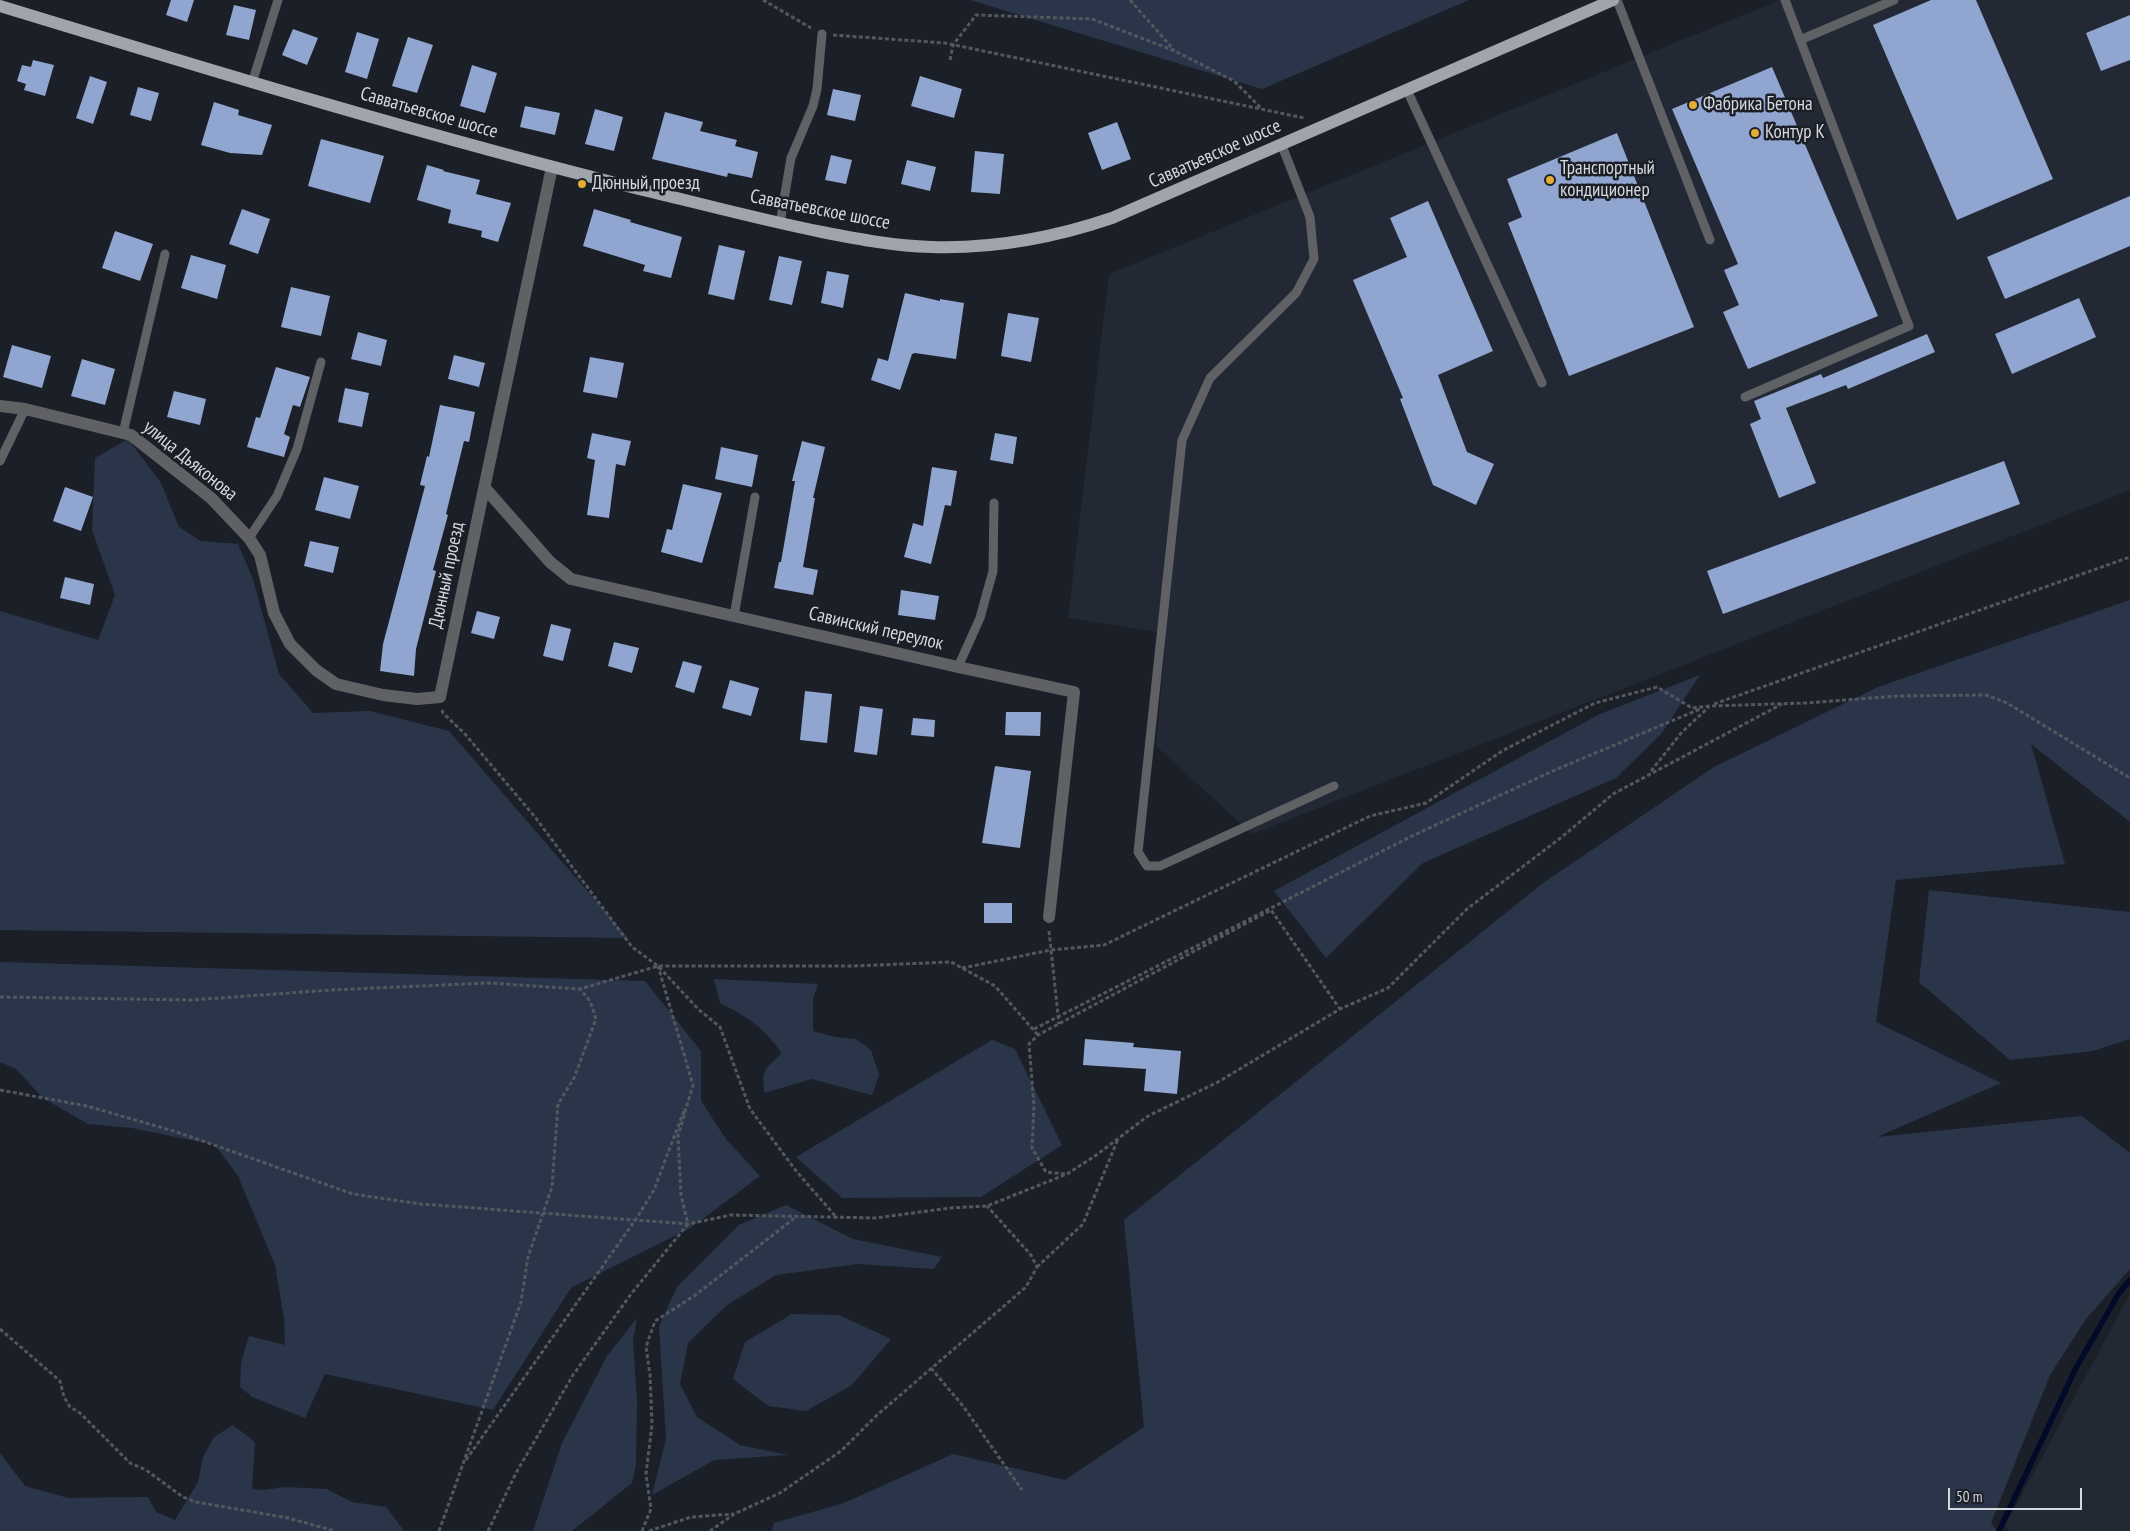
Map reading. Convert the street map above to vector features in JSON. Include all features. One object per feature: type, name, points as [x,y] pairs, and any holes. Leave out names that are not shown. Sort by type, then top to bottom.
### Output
[{"type":"main road","name":"Савватьевское шоссе","points":[[0,6],[252,83],[552,167],[780,224],[907,246],[969,246],[1024,241],[1072,231],[1112,218],[1282,146],[1615,0]]},
{"type":"street","name":"Дюнный проезд","points":[[440,697],[486,488],[552,167]]},
{"type":"street","name":"улица Дьяконова","points":[[0,406],[24,409],[131,435],[211,498],[250,538],[260,555],[274,613],[290,644],[316,670],[336,684],[383,695],[417,699],[440,697]]},
{"type":"street","name":"Савинский переулок","points":[[486,488],[550,562],[570,578],[1074,692],[1049,917]]},
{"type":"lane","points":[[252,83],[278,0]]},
{"type":"lane","points":[[1615,0],[1710,240]]},
{"type":"lane","points":[[1745,396],[1909,326],[1785,0]]},
{"type":"lane","points":[[1800,40],[1894,0]]},
{"type":"lane","points":[[780,224],[791,158],[813,106],[817,89],[822,34]]},
{"type":"lane","points":[[1407,90],[1542,383]]},
{"type":"lane","points":[[1282,146],[1310,217],[1314,259],[1296,293],[1210,378],[1182,440],[1138,852],[1147,866],[1160,866],[1334,786]]},
{"type":"lane","points":[[123,433],[165,254]]},
{"type":"lane","points":[[250,538],[276,496],[297,449],[321,362]]},
{"type":"lane","points":[[0,461],[24,409]]},
{"type":"lane","points":[[734,616],[755,496]]},
{"type":"lane","points":[[958,667],[980,618],[993,571],[994,503]]},
{"type":"path","points":[[763,0],[822,34],[952,45],[1305,118]]},
{"type":"path","points":[[1130,0],[1175,51]]},
{"type":"path","points":[[950,60],[952,45],[976,15],[1092,19],[1175,51],[1234,81],[1262,109]]},
{"type":"path","points":[[1034,1029],[1414,835],[1556,770],[1706,707],[2130,557]]},
{"type":"path","points":[[962,968],[1051,950],[1104,945],[1370,816],[1426,803],[1502,751],[1595,703],[1658,687],[1692,708],[1706,707]]},
{"type":"path","points":[[1649,773],[1682,732],[1710,706],[1782,704],[1898,696],[1986,695],[2007,703],[2130,778]]},
{"type":"path","points":[[440,697],[443,713],[465,734],[535,817],[632,948],[658,966],[698,1008],[720,1027],[750,1109],[800,1176],[837,1218]]},
{"type":"path","points":[[0,1090],[87,1106],[177,1132],[353,1194],[421,1204],[688,1224],[731,1215],[875,1218],[950,1208],[987,1206],[1067,1174],[1119,1139],[1148,1116],[1218,1082],[1340,1009],[1388,988],[1467,909],[1614,794],[1649,773],[1782,704]]},
{"type":"path","points":[[1067,1174],[1046,1172],[1032,1148],[1034,1105],[1029,1044],[1038,1035],[1271,910],[1340,1009]]},
{"type":"path","points":[[1049,917],[1051,950],[1060,1016],[1059,1024]]},
{"type":"path","points":[[0,997],[192,1000],[332,990],[488,983],[580,989],[658,966],[853,966],[951,962],[995,986],[1038,1035]]},
{"type":"path","points":[[658,966],[694,1085],[678,1136],[681,1195],[688,1224]]},
{"type":"path","points":[[439,1531],[521,1302],[528,1257],[552,1187],[558,1104],[574,1078],[596,1019],[590,1001],[580,989]]},
{"type":"path","points":[[462,1464],[636,1219],[654,1190],[694,1085]]},
{"type":"path","points":[[710,1531],[734,1514],[780,1493],[842,1451],[876,1416],[1026,1287],[1037,1267],[1083,1224],[1119,1139]]},
{"type":"path","points":[[987,1206],[1031,1255],[1037,1267]]},
{"type":"path","points":[[642,1531],[651,1509],[646,1474],[652,1425],[650,1375],[646,1347],[655,1321],[694,1296],[797,1217]]},
{"type":"path","points":[[488,1531],[516,1472],[573,1375],[631,1294],[688,1224]]},
{"type":"path","points":[[0,1329],[60,1381],[64,1397],[70,1407],[80,1413],[130,1463],[146,1470],[183,1497],[196,1502],[288,1518],[335,1531]]},
{"type":"path","points":[[931,1368],[963,1406],[1022,1490]]},
{"type":"path","points":[[649,1531],[691,1517],[734,1514]]},
{"type":"shaded area","points":[[970,0],[1469,0],[1262,89]]},
{"type":"shaded area","points":[[1780,0],[2130,0],[2130,490],[1252,834],[1156,746],[1166,633],[1068,618],[1109,274]]},
{"type":"shaded area","points":[[128,439],[161,483],[179,527],[201,541],[238,544],[253,579],[279,674],[313,713],[370,711],[449,731],[628,938],[0,930],[0,611],[98,640],[115,595],[92,530],[95,458]]},
{"type":"shaded area","points":[[2130,600],[2130,822],[2031,744],[2065,864],[1896,880],[1876,1022],[2001,1083],[1877,1137],[2082,1116],[2130,1153],[2130,1269],[2086,1319],[2050,1375],[1991,1523],[1997,1531],[772,1531],[774,1523],[844,1503],[953,1454],[1065,1480],[1144,1427],[1124,1220],[1543,883],[1714,767],[1878,687]]},
{"type":"shaded area","points":[[1700,675],[1661,734],[1616,778],[1423,863],[1326,958],[1274,891],[1600,714]]},
{"type":"shaded area","points":[[1929,890],[2130,912],[2130,1039],[2093,1051],[2010,1060],[1919,982]]},
{"type":"shaded area","points":[[0,962],[645,981],[701,1051],[701,1101],[726,1139],[760,1176],[692,1227],[571,1288],[493,1410],[325,1374],[305,1418],[252,1397],[240,1387],[241,1363],[249,1336],[285,1345],[284,1318],[275,1265],[238,1176],[215,1145],[132,1128],[88,1124],[43,1098],[16,1069],[0,1062]]},
{"type":"shaded area","points":[[714,979],[818,984],[813,999],[813,1031],[835,1037],[856,1039],[871,1050],[879,1075],[872,1095],[811,1079],[765,1093],[764,1074],[772,1062],[782,1053],[768,1036],[754,1024],[720,1003]]},
{"type":"shaded area","points":[[992,1040],[1015,1049],[1062,1145],[981,1197],[842,1198],[796,1157]]},
{"type":"shaded area","points":[[786,1205],[853,1239],[942,1257],[934,1269],[858,1264],[776,1275],[727,1305],[688,1343],[680,1384],[697,1417],[740,1445],[788,1455],[714,1460],[652,1495],[666,1438],[659,1326],[677,1287],[739,1225]]},
{"type":"shaded area","points":[[2130,1294],[2130,1531],[2009,1531],[2005,1526]]},
{"type":"shaded area","points":[[792,1314],[839,1315],[891,1339],[852,1385],[806,1411],[768,1406],[733,1379],[745,1342]]},
{"type":"shaded area","points":[[637,1318],[633,1341],[637,1402],[636,1464],[632,1483],[572,1531],[533,1531],[562,1443],[607,1356]]},
{"type":"shaded area","points":[[233,1425],[255,1442],[252,1489],[264,1490],[285,1487],[327,1489],[352,1502],[386,1507],[404,1531],[0,1531],[0,1453],[25,1486],[68,1498],[148,1497],[156,1512],[175,1520],[198,1482],[203,1457],[214,1437]]},
{"type":"building","points":[[171,0],[194,0],[187,22],[166,15]]},
{"type":"building","points":[[1931,0],[1976,0],[2053,179],[1957,220],[1873,25]]},
{"type":"building","points":[[234,5],[256,10],[249,40],[226,35]]},
{"type":"building","points":[[2130,15],[2130,60],[2101,71],[2086,33]]},
{"type":"building","points":[[293,29],[318,38],[307,65],[282,55]]},
{"type":"building","points":[[357,32],[379,39],[367,79],[345,72]]},
{"type":"building","points":[[408,37],[433,45],[417,93],[392,86]]},
{"type":"building","points":[[33,60],[54,65],[45,96],[24,90],[26,84],[17,81],[22,65],[31,67]]},
{"type":"building","points":[[472,65],[497,73],[485,113],[460,106]]},
{"type":"building","points":[[1772,67],[1878,316],[1748,369],[1723,312],[1739,305],[1724,270],[1738,264],[1672,109]]},
{"type":"building","points":[[90,76],[107,82],[93,124],[76,118]]},
{"type":"building","points":[[920,76],[962,89],[954,118],[911,106]]},
{"type":"building","points":[[138,87],[159,93],[151,121],[130,115]]},
{"type":"building","points":[[833,89],[861,95],[855,121],[827,115]]},
{"type":"building","points":[[214,102],[239,110],[238,115],[272,125],[262,155],[230,153],[201,145]]},
{"type":"building","points":[[525,106],[560,113],[555,135],[520,127]]},
{"type":"building","points":[[595,109],[623,117],[614,151],[585,144]]},
{"type":"building","points":[[665,112],[703,122],[700,131],[737,140],[735,146],[758,152],[752,178],[728,173],[727,177],[652,159]]},
{"type":"building","points":[[1117,122],[1131,159],[1102,170],[1088,133]]},
{"type":"building","points":[[1617,133],[1694,327],[1569,376],[1508,223],[1522,217],[1507,179]]},
{"type":"building","points":[[321,139],[384,156],[370,203],[308,186]]},
{"type":"building","points":[[975,151],[1004,154],[1000,194],[971,192]]},
{"type":"building","points":[[831,155],[852,160],[846,184],[825,180]]},
{"type":"building","points":[[907,160],[936,167],[930,191],[901,184]]},
{"type":"building","points":[[427,165],[480,180],[476,194],[511,203],[498,242],[481,237],[482,231],[448,223],[451,210],[417,200]]},
{"type":"building","points":[[2130,196],[2130,246],[2005,299],[1987,257]]},
{"type":"building","points":[[1428,201],[1493,351],[1438,375],[1467,452],[1494,464],[1476,505],[1433,485],[1400,399],[1403,398],[1353,280],[1407,257],[1390,218]]},
{"type":"building","points":[[242,209],[270,219],[258,254],[229,244]]},
{"type":"building","points":[[594,209],[682,237],[671,278],[643,271],[645,265],[583,246]]},
{"type":"building","points":[[115,231],[153,244],[140,281],[102,268]]},
{"type":"building","points":[[719,245],[745,251],[734,300],[708,294]]},
{"type":"building","points":[[191,255],[226,265],[217,299],[181,288]]},
{"type":"building","points":[[779,256],[802,261],[792,305],[769,300]]},
{"type":"building","points":[[827,271],[849,275],[843,308],[821,303]]},
{"type":"building","points":[[291,287],[330,296],[321,336],[281,327]]},
{"type":"building","points":[[905,293],[940,301],[940,299],[964,303],[956,359],[912,354],[900,390],[871,380],[878,358],[888,361]]},
{"type":"building","points":[[2079,298],[2096,337],[2012,374],[1995,334]]},
{"type":"building","points":[[1008,313],[1039,318],[1031,362],[1001,356]]},
{"type":"building","points":[[358,332],[387,340],[381,366],[351,359]]},
{"type":"building","points":[[1927,334],[1935,352],[1848,389],[1846,385],[1786,408],[1816,483],[1779,498],[1750,424],[1761,419],[1754,401],[1821,374],[1823,378]]},
{"type":"building","points":[[12,345],[51,356],[42,388],[3,377]]},
{"type":"building","points":[[454,355],[485,363],[479,387],[448,379]]},
{"type":"building","points":[[590,357],[624,363],[617,398],[583,392]]},
{"type":"building","points":[[82,359],[115,369],[105,405],[71,396]]},
{"type":"building","points":[[276,367],[310,377],[300,407],[293,405],[284,434],[290,437],[284,457],[247,447],[256,417],[260,418]]},
{"type":"building","points":[[345,388],[369,393],[362,427],[338,422]]},
{"type":"building","points":[[174,391],[206,399],[200,425],[167,417]]},
{"type":"building","points":[[440,405],[475,412],[469,442],[464,441],[446,514],[448,515],[433,570],[436,571],[416,649],[414,676],[380,671],[383,644],[425,486],[420,485],[427,456],[429,457]]},
{"type":"building","points":[[592,433],[631,441],[625,466],[616,464],[609,518],[587,515],[595,460],[587,458]]},
{"type":"building","points":[[995,433],[1017,437],[1013,464],[990,460]]},
{"type":"building","points":[[802,441],[825,447],[813,498],[815,498],[803,567],[818,570],[813,595],[774,588],[779,562],[781,562],[795,481],[792,481]]},
{"type":"building","points":[[721,447],[758,455],[752,487],[715,479]]},
{"type":"building","points":[[2004,461],[2020,504],[1723,614],[1707,571]]},
{"type":"building","points":[[932,467],[957,471],[951,506],[945,505],[931,564],[904,557],[913,523],[923,526]]},
{"type":"building","points":[[324,477],[359,486],[350,519],[315,510]]},
{"type":"building","points":[[683,484],[722,493],[702,563],[661,552],[667,529],[672,530]]},
{"type":"building","points":[[65,487],[93,497],[81,531],[53,521]]},
{"type":"building","points":[[310,541],[339,547],[333,573],[304,566]]},
{"type":"building","points":[[65,577],[94,584],[90,605],[60,598]]},
{"type":"building","points":[[901,590],[939,596],[935,620],[898,615]]},
{"type":"building","points":[[477,611],[500,617],[494,639],[471,633]]},
{"type":"building","points":[[551,624],[571,629],[563,661],[543,656]]},
{"type":"building","points":[[614,642],[639,648],[632,673],[608,666]]},
{"type":"building","points":[[683,661],[702,666],[694,693],[675,687]]},
{"type":"building","points":[[730,680],[759,688],[751,716],[722,708]]},
{"type":"building","points":[[805,691],[832,694],[827,743],[800,740]]},
{"type":"building","points":[[860,706],[883,709],[877,755],[854,752]]},
{"type":"building","points":[[1006,712],[1041,712],[1040,736],[1005,735]]},
{"type":"building","points":[[913,718],[935,720],[934,737],[911,735]]},
{"type":"building","points":[[995,766],[1031,771],[1020,848],[982,843]]},
{"type":"building","points":[[984,903],[1012,903],[1012,923],[984,923]]},
{"type":"building","points":[[1085,1039],[1134,1043],[1133,1047],[1181,1051],[1177,1094],[1144,1091],[1146,1069],[1083,1065]]},
{"type":"waterway","points":[[1999,1531],[2076,1368],[2119,1293],[2130,1280]]},
{"type":"place","name":"Фабрика Бетона","points":[[1693,105]]},
{"type":"place","name":"Контур К","points":[[1755,133]]},
{"type":"place","name":"Транспортный кондиционер","points":[[1550,180]]},
{"type":"place","name":"Дюнный проезд","points":[[582,184]]}]
